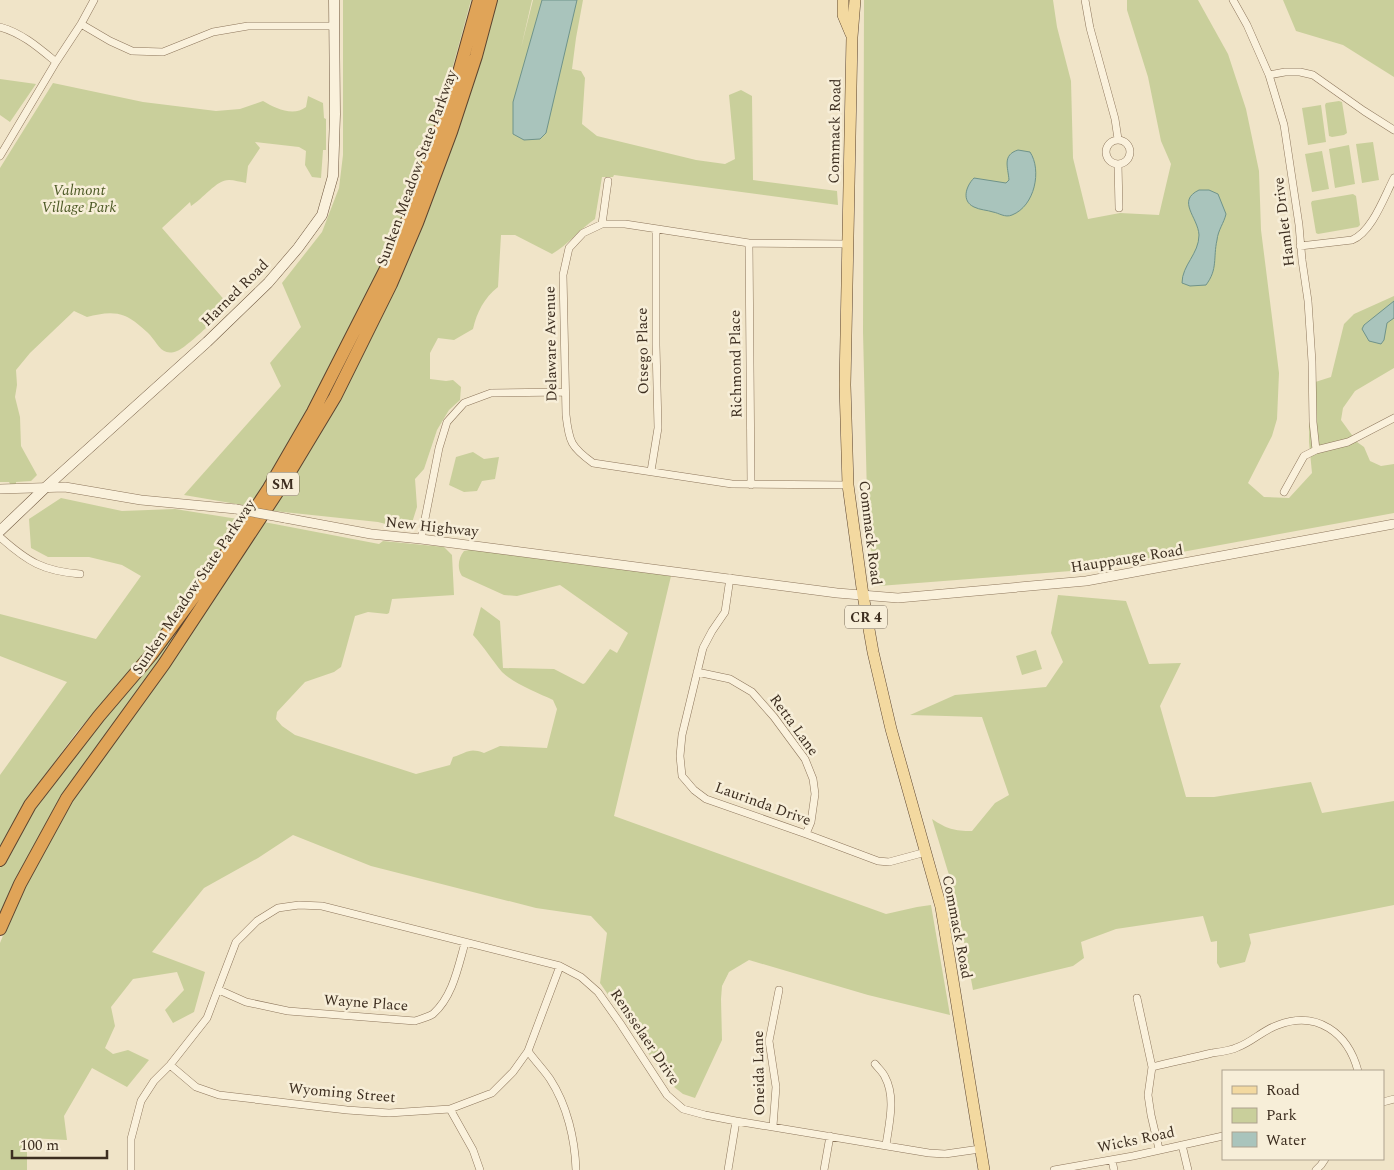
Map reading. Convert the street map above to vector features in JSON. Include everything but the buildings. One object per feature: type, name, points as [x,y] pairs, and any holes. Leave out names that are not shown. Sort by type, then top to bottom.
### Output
[{"type":"highway","name":"Sunken Meadow State Parkway","points":[[0,860],[30,805],[99,716],[152,654],[226,552],[269,488],[313,412],[396,249],[456,84],[479,0]]},
{"type":"highway","name":"Sunken Meadow State Parkway","points":[[0,929],[20,884],[67,798],[164,664],[282,485],[335,397],[391,284],[417,223],[451,132],[476,56],[490,0]]},
{"type":"main road","name":"Harned Road","points":[[0,531],[207,342],[268,283],[298,248],[322,215],[333,176],[335,114],[334,0]]},
{"type":"main road","name":"Commack Road","points":[[843,0],[844,15],[852,37]]},
{"type":"main road","name":"Commack Road","points":[[855,0],[852,37],[845,385],[848,485],[862,595],[873,652],[891,729],[941,907],[984,1170]]},
{"type":"street","points":[[0,156],[94,0]]},
{"type":"street","points":[[1085,0],[1090,28],[1115,119],[1118,139]]},
{"type":"street","name":"Hamlet Drive","points":[[1234,0],[1269,75],[1284,124],[1312,346],[1313,422],[1316,450]]},
{"type":"street","points":[[81,24],[132,51],[164,52],[213,32],[248,26],[334,26]]},
{"type":"street","points":[[0,27],[10,30],[36,45],[56,62]]},
{"type":"street","points":[[1269,75],[1300,72],[1313,75],[1394,130]]},
{"type":"street","points":[[1118,139],[1126,143],[1129,151],[1127,159],[1118,164]]},
{"type":"street","points":[[1118,139],[1107,146],[1106,152],[1108,158],[1118,164]]},
{"type":"street","points":[[1118,164],[1119,208]]},
{"type":"street","points":[[1300,246],[1358,238],[1370,224],[1394,178]]},
{"type":"street","points":[[602,224],[608,181]]},
{"type":"street","name":"Delaware Avenue","points":[[848,244],[749,243],[625,224],[602,224],[583,233],[570,248],[563,275],[565,392],[568,437],[578,453],[593,463],[723,483],[751,485],[848,485]]},
{"type":"street","name":"Otsego Place","points":[[650,471],[658,428],[656,229]]},
{"type":"street","name":"Richmond Place","points":[[749,243],[751,485]]},
{"type":"street","points":[[422,539],[439,448],[447,422],[464,403],[491,393],[565,392]]},
{"type":"street","points":[[1284,492],[1304,456],[1316,450],[1348,442],[1394,418]]},
{"type":"street","name":"New Highway","points":[[0,490],[65,487],[141,500],[236,510],[371,534],[862,595]]},
{"type":"street","name":"Hauppauge Road","points":[[862,595],[898,598],[1086,581],[1394,524]]},
{"type":"street","points":[[0,537],[13,549],[38,566],[60,572],[80,574]]},
{"type":"street","name":"Laurinda Drive","points":[[730,578],[725,612],[703,648],[697,672],[682,735],[680,756],[682,776],[694,790],[706,799],[806,834],[878,862],[889,862],[926,852]]},
{"type":"street","name":"Retta Lane","points":[[697,672],[730,679],[752,692],[774,717],[805,759],[813,779],[815,794],[811,822],[806,834]]},
{"type":"street","name":"Rensselaer Drive","points":[[131,1170],[131,1139],[141,1101],[154,1081],[170,1065],[207,1018],[236,942],[257,921],[278,908],[299,905],[322,906],[560,966],[580,977],[598,992],[667,1095],[683,1109],[705,1115],[945,1154],[980,1149]]},
{"type":"street","name":"Wayne Place","points":[[219,990],[246,1002],[288,1011],[415,1021],[432,1015],[446,1000],[456,976],[465,942]]},
{"type":"street","name":"Wyoming Street","points":[[170,1065],[196,1087],[219,1096],[389,1113],[450,1109],[492,1093],[513,1072],[528,1051],[560,966]]},
{"type":"street","name":"Oneida Lane","points":[[773,1126],[776,1087],[769,1041],[779,990]]},
{"type":"street","points":[[1137,998],[1152,1067],[1148,1095],[1159,1149]]},
{"type":"street","points":[[1152,1067],[1237,1048],[1270,1029],[1293,1020],[1323,1025],[1340,1036],[1350,1049],[1358,1070]]},
{"type":"street","points":[[528,1051],[550,1079],[563,1104],[569,1123],[576,1159],[576,1170]]},
{"type":"street","points":[[875,1064],[885,1077],[889,1091],[891,1107],[886,1145]]},
{"type":"street","points":[[450,1109],[472,1150],[480,1170]]},
{"type":"street","points":[[728,1170],[736,1120]]},
{"type":"street","points":[[824,1170],[830,1136]]},
{"type":"street","name":"Wicks Road","points":[[1054,1170],[1112,1160],[1222,1136]]},
{"type":"street","points":[[1182,1145],[1188,1170]]},
{"type":"street","points":[[1112,1160],[1114,1170]]},
{"type":"street","points":[[1316,1170],[1324,1160]]},
{"type":"green space","points":[[343,0],[471,0],[433,133],[398,230],[338,356],[254,507],[184,495],[281,386],[270,363],[301,327],[282,283],[322,232],[339,188],[343,155]]},
{"type":"green space","points":[[494,0],[532,0],[521,48],[533,0],[583,0],[572,69],[581,71],[585,78],[582,124],[597,136],[696,160],[725,164],[735,159],[729,95],[741,90],[752,96],[753,180],[837,191],[838,205],[614,175],[613,177],[602,177],[595,219],[552,254],[515,235],[501,235],[498,287],[482,306],[473,329],[454,340],[438,338],[430,353],[430,379],[453,380],[461,387],[460,400],[449,410],[437,430],[424,469],[415,479],[417,507],[411,526],[401,528],[378,522],[274,511],[271,509],[331,411]]},
{"type":"green space","points":[[864,0],[1053,0],[1057,27],[1071,81],[1073,158],[1088,219],[1120,213],[1159,215],[1171,164],[1161,141],[1148,77],[1127,10],[1127,0],[1198,0],[1228,54],[1246,109],[1259,171],[1261,230],[1279,373],[1277,419],[1272,436],[1248,483],[1264,497],[1289,498],[1312,473],[1309,442],[1309,384],[1331,377],[1344,324],[1354,314],[1394,296],[1394,368],[1355,391],[1343,408],[1341,420],[1357,442],[1364,447],[1370,461],[1381,466],[1394,464],[1394,513],[1084,570],[879,586],[868,537],[863,332]]},
{"type":"green space","points":[[1283,0],[1394,0],[1394,77],[1343,45],[1296,31]]},
{"type":"green space","points":[[0,79],[36,84],[10,122],[0,115]]},
{"type":"green space","name":"Valmont Village Park","points":[[53,83],[143,102],[216,111],[240,109],[263,101],[278,109],[295,111],[306,107],[308,96],[323,103],[324,118],[326,119],[326,150],[323,150],[321,178],[312,177],[305,165],[306,151],[299,147],[255,142],[260,148],[248,166],[246,183],[229,180],[219,183],[196,203],[191,206],[190,202],[162,228],[227,303],[225,311],[181,349],[172,352],[164,351],[145,330],[120,314],[111,313],[87,317],[74,311],[30,353],[16,370],[17,385],[15,397],[20,417],[21,446],[37,475],[31,481],[10,484],[9,482],[0,482],[0,168]]},
{"type":"green space","points":[[1342,102],[1347,133],[1332,137],[1329,136],[1325,105],[1326,103]]},
{"type":"green space","points":[[1321,105],[1326,142],[1308,145],[1302,108]]},
{"type":"green space","points":[[1373,142],[1379,180],[1362,183],[1356,144]]},
{"type":"green space","points":[[1349,145],[1355,184],[1335,188],[1329,149]]},
{"type":"green space","points":[[1322,151],[1329,189],[1312,192],[1305,154]]},
{"type":"green space","points":[[1353,194],[1356,196],[1360,225],[1358,227],[1316,233],[1312,201]]},
{"type":"green space","points":[[473,452],[484,459],[499,457],[495,479],[482,481],[477,491],[464,492],[449,485],[456,457]]},
{"type":"green space","points":[[61,498],[122,511],[175,509],[244,520],[176,617],[76,733],[42,779],[0,848],[0,775],[67,682],[0,656],[0,614],[96,639],[141,576],[122,565],[89,557],[48,557],[31,548],[29,519]]},
{"type":"green space","points":[[264,522],[379,544],[383,541],[444,547],[452,555],[454,595],[392,599],[389,613],[387,614],[368,612],[355,616],[341,667],[334,672],[305,682],[277,712],[276,719],[295,735],[416,774],[450,765],[453,757],[468,751],[484,753],[500,746],[547,748],[557,709],[553,700],[526,688],[502,672],[473,635],[481,607],[500,621],[503,668],[554,669],[583,684],[610,649],[617,653],[628,633],[560,585],[517,596],[504,595],[462,576],[459,564],[460,557],[464,551],[473,549],[671,576],[614,816],[886,914],[931,905],[950,1015],[868,995],[749,960],[729,972],[722,986],[722,1040],[695,1098],[683,1094],[669,1083],[600,983],[607,933],[591,916],[536,908],[371,866],[293,835],[258,858],[204,888],[152,952],[205,972],[194,1012],[173,1023],[165,1010],[184,990],[177,972],[133,979],[111,1007],[115,1026],[105,1048],[113,1054],[128,1050],[149,1060],[127,1087],[92,1068],[64,1116],[67,1140],[30,1138],[27,1150],[27,1170],[0,1170],[0,943],[15,906],[58,822],[248,544],[254,540]]},
{"type":"green space","points":[[1058,595],[1126,601],[1149,664],[1181,663],[1160,706],[1186,797],[1214,797],[1311,782],[1322,813],[1394,801],[1394,905],[1249,934],[1251,943],[1245,962],[1220,968],[1217,963],[1217,941],[1211,942],[1203,916],[1116,929],[1081,942],[1084,958],[1073,966],[973,990],[956,898],[932,819],[951,829],[972,831],[995,803],[1009,795],[982,717],[910,715],[955,695],[1046,687],[1063,662],[1051,633]]},
{"type":"green space","points":[[170,635],[174,639],[61,802],[0,919],[0,868],[9,851],[46,791]]},
{"type":"green space","points":[[1036,650],[1042,669],[1022,675],[1016,656]]},
{"type":"water","points":[[542,0],[577,0],[546,133],[540,139],[524,140],[513,134],[513,102]]},
{"type":"water","points":[[1018,150],[1030,152],[1034,160],[1036,177],[1031,196],[1026,204],[1020,210],[1007,216],[979,209],[970,204],[967,201],[966,193],[974,178],[1006,183],[1009,180],[1008,158],[1013,152]]},
{"type":"water","points":[[1199,190],[1209,190],[1218,194],[1226,214],[1218,236],[1214,268],[1210,279],[1206,285],[1190,286],[1182,283],[1183,277],[1196,248],[1199,235],[1190,210],[1189,199],[1192,194]]},
{"type":"water","points":[[1394,301],[1394,318],[1387,323],[1384,340],[1381,344],[1369,341],[1362,329],[1364,325]]}]
